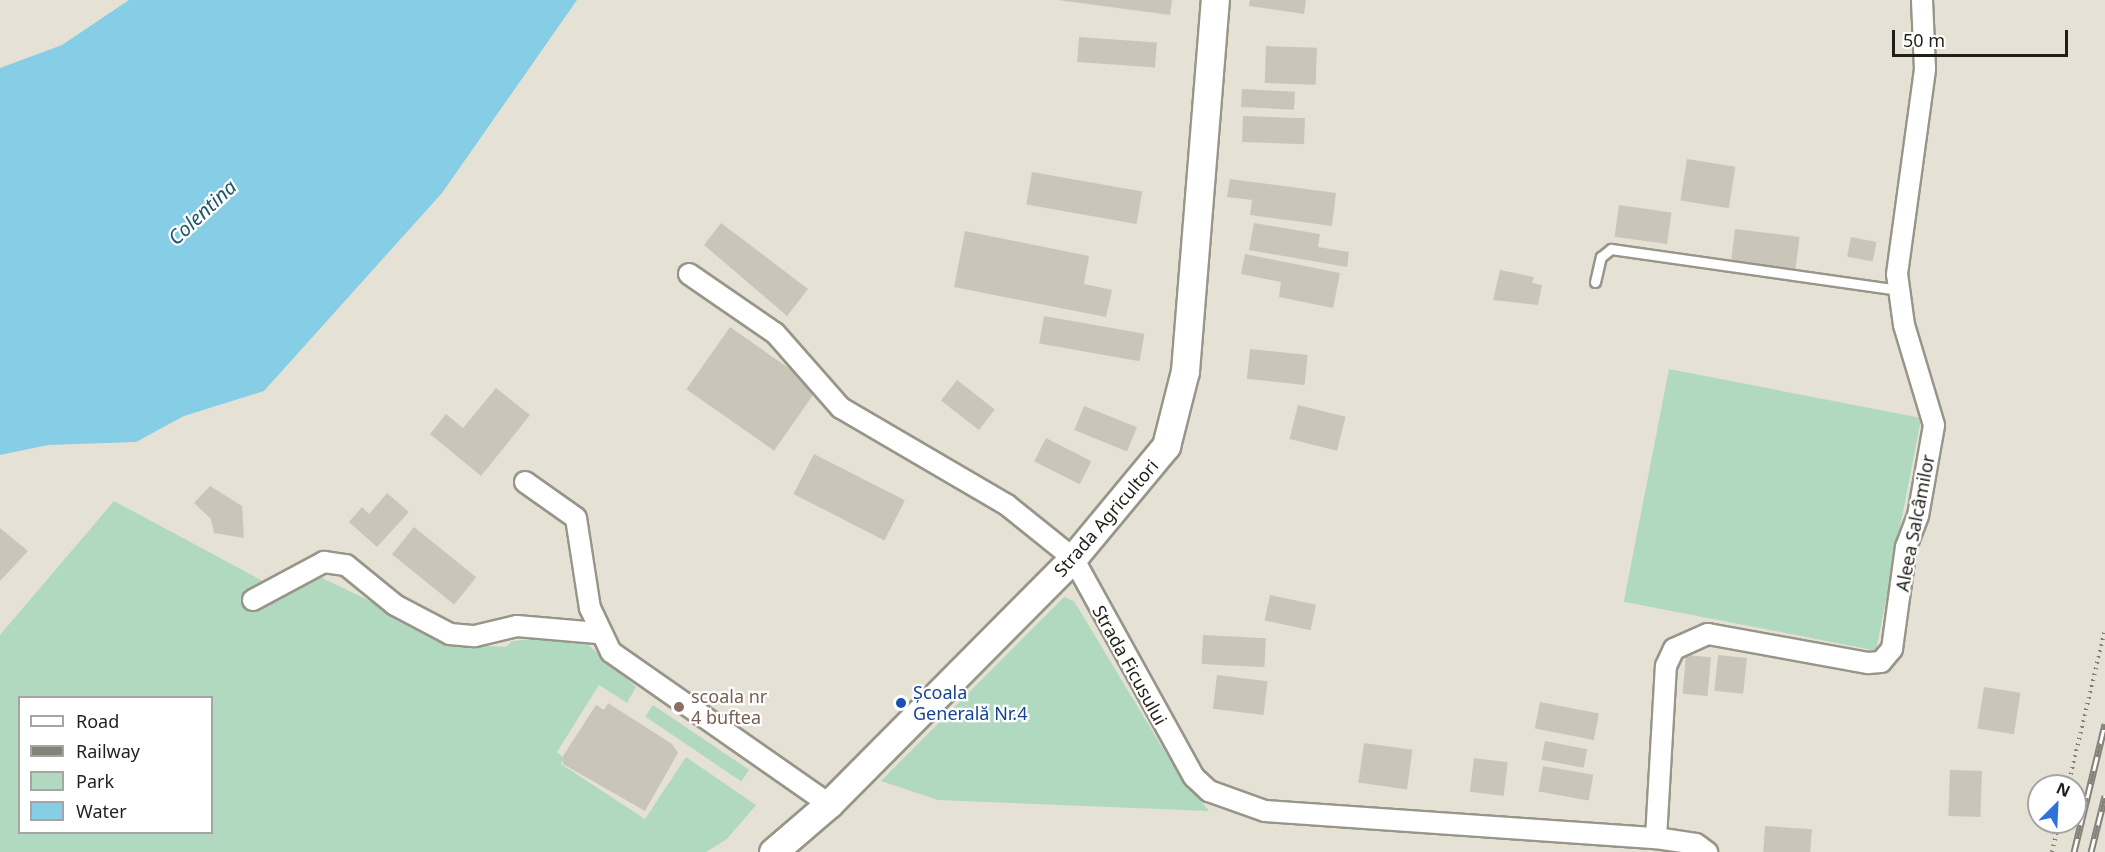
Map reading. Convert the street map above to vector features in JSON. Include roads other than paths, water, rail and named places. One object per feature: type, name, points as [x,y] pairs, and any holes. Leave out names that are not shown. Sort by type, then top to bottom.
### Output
[{"type":"main road","name":"Strada Agricultori","points":[[773,852],[829,804],[1073,558],[1156,463],[1178,411],[1215,0]]},
{"type":"street","name":"Aleea Salcâmilor","points":[[1656,838],[1666,666],[1674,649],[1707,634],[1868,663],[1881,662],[1892,649],[1906,547],[1918,516],[1934,425],[1899,290],[1925,69],[1922,0]]},
{"type":"street","name":"Strada Ficusului","points":[[689,274],[775,333],[841,408],[1007,505],[1073,558],[1194,777],[1229,802],[1265,811],[1656,838]]},
{"type":"street","points":[[525,482],[561,503],[582,530],[583,582],[598,633],[629,668],[829,804]]},
{"type":"street","points":[[253,600],[324,562],[346,565],[395,605],[450,634],[475,636],[518,626],[598,633]]},
{"type":"street","points":[[1656,838],[1696,843],[1707,852]]},
{"type":"lane","points":[[1595,282],[1601,257],[1611,249],[1899,290]]},
{"type":"water","name":"Colentina","points":[[129,0],[577,0],[442,193],[264,391],[184,416],[136,442],[48,445],[0,455],[0,68],[62,45]]},
{"type":"railway","points":[[2074,852],[2105,724]]},
{"type":"railway","points":[[2091,852],[2105,796]]},
{"type":"place","name":"Școala Generală Nr.4","points":[[901,703]]},
{"type":"place","name":"scoala nr 4 buftea","points":[[679,707]]}]
